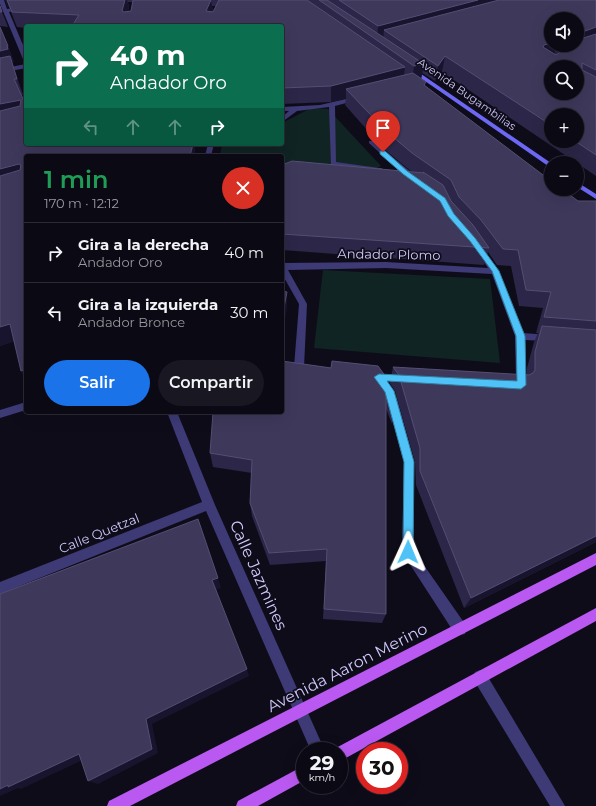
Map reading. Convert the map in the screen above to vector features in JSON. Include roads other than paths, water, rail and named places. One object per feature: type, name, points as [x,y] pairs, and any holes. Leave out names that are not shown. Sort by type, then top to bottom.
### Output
[{"type":"main road","name":"Avenida Bugambilias","points":[[406,65],[544,161]]},
{"type":"main road","points":[[584,189],[596,197]]},
{"type":"main road","name":"Avenida Aaron Merino","points":[[114,806],[596,560]]},
{"type":"main road","points":[[348,749],[596,614]]},
{"type":"main road","points":[[243,806],[296,777]]},
{"type":"street","points":[[1,0],[24,54]]},
{"type":"street","points":[[6,11],[27,8]]},
{"type":"street","points":[[0,71],[24,66]]},
{"type":"street","points":[[416,83],[430,82]]},
{"type":"street","points":[[284,109],[332,105],[367,96]]},
{"type":"street","points":[[332,105],[334,164],[405,173]]},
{"type":"street","points":[[284,118],[295,109]]},
{"type":"street","points":[[371,142],[405,173],[424,186]]},
{"type":"street","points":[[472,239],[495,271],[520,336],[521,385],[506,384]]},
{"type":"street","name":"Andador Plomo","points":[[284,266],[386,265],[495,271]]},
{"type":"street","points":[[284,270],[303,304],[303,368],[288,366]]},
{"type":"street","points":[[520,336],[558,339]]},
{"type":"street","points":[[389,391],[409,462],[408,552],[460,629]]},
{"type":"street","points":[[0,414],[24,407]]},
{"type":"street","name":"Calle Jazmines","points":[[173,414],[209,505],[314,742]]},
{"type":"street","name":"Calle Quetzal","points":[[0,588],[209,505]]},
{"type":"street","points":[[480,677],[558,806]]}]
